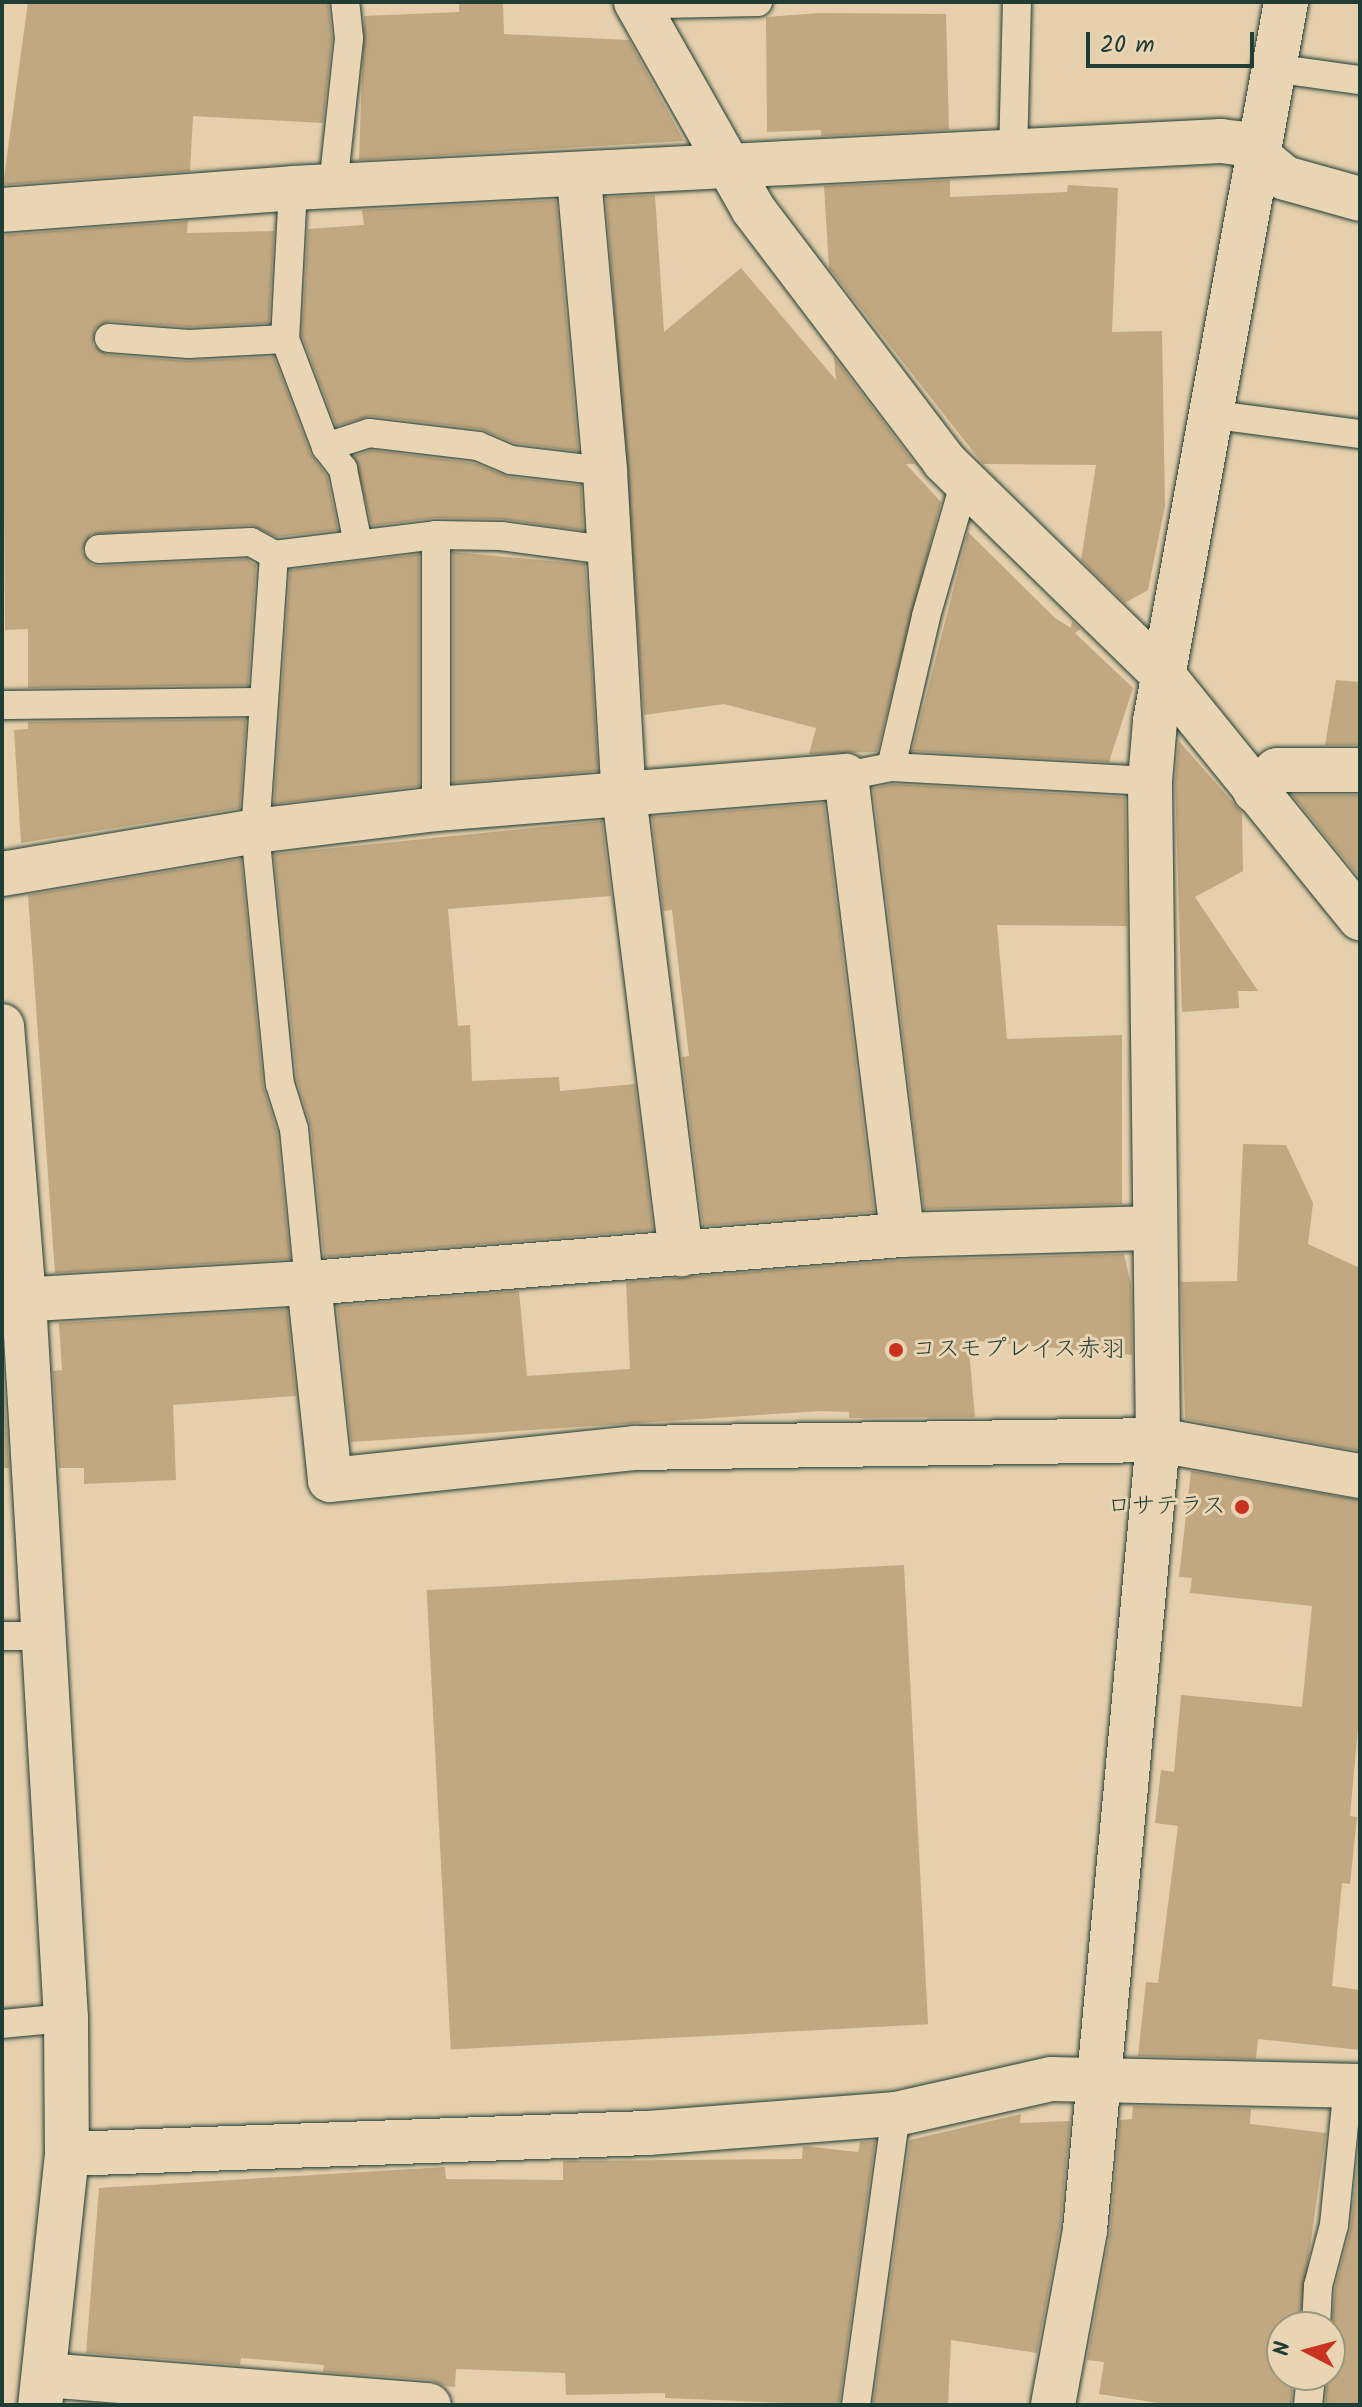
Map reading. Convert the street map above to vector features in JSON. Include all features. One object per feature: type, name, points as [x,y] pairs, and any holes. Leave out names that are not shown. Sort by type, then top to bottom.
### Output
[{"type":"street","points":[[1053,2405],[1085,2230],[1102,2077],[1158,1440],[1153,1228],[1150,781],[1163,675],[1208,414],[1286,2]]},
{"type":"street","points":[[639,8],[753,209],[944,461],[1163,675],[1360,918]]},
{"type":"street","points":[[2,210],[313,187],[579,178],[728,167],[1221,141],[1244,144],[1255,158],[1285,178],[1360,199]]},
{"type":"street","points":[[579,178],[605,471],[606,550],[624,796],[681,1254]]},
{"type":"street","points":[[1255,791],[1277,770],[1360,770]]},
{"type":"street","points":[[2,874],[255,831],[436,809],[846,776],[902,1235]]},
{"type":"street","points":[[2,1026],[22,1636],[66,2018],[67,2154],[42,2390],[429,2405]]},
{"type":"street","points":[[13,1301],[309,1283],[902,1235],[1153,1228]]},
{"type":"street","points":[[309,1283],[330,1480],[635,1448],[1158,1440],[1360,1476]]},
{"type":"street","points":[[67,2154],[648,2133],[896,2114],[1051,2079],[1102,2077],[1354,2086]]},
{"type":"lane","points":[[345,2],[349,38],[313,187],[285,339],[326,447],[343,469],[358,544]]},
{"type":"lane","points":[[639,8],[662,4],[758,2]]},
{"type":"lane","points":[[1013,154],[1017,2]]},
{"type":"lane","points":[[1273,68],[1360,80]]},
{"type":"lane","points":[[109,338],[189,344],[285,339]]},
{"type":"lane","points":[[1208,414],[1360,434]]},
{"type":"lane","points":[[326,447],[369,433],[478,446],[511,460],[605,471]]},
{"type":"lane","points":[[891,767],[926,616],[965,481]]},
{"type":"lane","points":[[436,535],[436,809]]},
{"type":"lane","points":[[99,549],[251,542],[274,555],[436,535],[501,536],[606,550]]},
{"type":"lane","points":[[274,555],[255,831],[280,1084],[294,1129],[309,1283]]},
{"type":"lane","points":[[2,705],[262,702]]},
{"type":"lane","points":[[846,776],[891,767],[1150,781]]},
{"type":"lane","points":[[2,2024],[66,2018]]},
{"type":"lane","points":[[1317,2311],[1318,2286],[1334,2225],[1354,2086]]},
{"type":"lane","points":[[856,2405],[896,2114]]},
{"type":"building","points":[[28,2],[328,2],[332,38],[323,123],[193,116],[190,171],[3,185]]},
{"type":"building","points":[[459,2],[503,2],[504,34],[629,40],[684,141],[359,160],[364,16],[459,12]]},
{"type":"building","points":[[820,13],[946,14],[949,130],[821,136],[821,130],[767,132],[766,17]]},
{"type":"building","points":[[950,180],[950,197],[1067,192],[1068,185],[1118,188],[1112,332],[1162,331],[1165,506],[1148,590],[1125,603],[1081,560],[1096,465],[983,464],[829,268],[824,186]]},
{"type":"building","points":[[655,195],[664,332],[741,268],[836,380],[834,357],[915,464],[906,464],[941,502],[877,752],[809,754],[816,728],[724,704],[644,715],[606,197]]},
{"type":"building","points":[[556,200],[578,451],[515,443],[480,429],[371,416],[336,426],[302,336],[308,229],[364,225],[362,210]]},
{"type":"building","points":[[188,221],[187,233],[274,231],[269,323],[189,327],[109,321],[95,329],[93,345],[108,355],[188,361],[274,357],[310,453],[327,476],[338,530],[277,537],[250,525],[91,534],[82,551],[91,564],[99,566],[247,559],[256,565],[248,685],[28,688],[28,629],[5,630],[2,235]]},
{"type":"building","points":[[371,450],[474,463],[509,477],[581,485],[583,530],[501,519],[434,518],[372,526],[354,456]]},
{"type":"building","points":[[968,532],[1055,618],[1071,628],[1072,621],[1080,629],[1075,633],[1133,688],[1109,762],[912,751]]},
{"type":"building","points":[[453,552],[585,564],[598,771],[453,783]]},
{"type":"building","points":[[419,554],[419,786],[274,804],[290,570]]},
{"type":"building","points":[[1336,680],[1360,682],[1360,745],[1325,745]]},
{"type":"building","points":[[246,719],[240,808],[21,843],[14,730],[28,729],[28,722]]},
{"type":"building","points":[[1179,741],[1242,813],[1243,871],[1195,897],[1258,991],[1238,991],[1239,1008],[1182,1012],[1175,782]]},
{"type":"building","points":[[892,784],[1125,797],[1127,926],[997,925],[1007,1039],[1122,1035],[1122,1204],[924,1209],[873,788]]},
{"type":"building","points":[[1292,795],[1360,795],[1360,878]]},
{"type":"building","points":[[824,803],[874,1212],[703,1226],[682,1057],[689,1056],[672,910],[663,911],[652,817]]},
{"type":"building","points":[[602,821],[611,896],[448,909],[458,1026],[470,1025],[472,1081],[559,1077],[560,1091],[635,1084],[653,1230],[324,1257],[311,1127],[297,1081],[274,854]]},
{"type":"building","points":[[241,859],[263,1086],[277,1132],[290,1259],[55,1273],[28,895]]},
{"type":"building","points":[[1243,1144],[1286,1145],[1313,1203],[1308,1244],[1360,1268],[1360,1451],[1185,1419],[1181,1282],[1237,1281]]},
{"type":"building","points":[[1124,1254],[1131,1284],[1132,1355],[968,1340],[975,1417],[849,1418],[849,1412],[820,1411],[351,1442],[337,1306],[519,1291],[527,1376],[630,1369],[626,1282],[903,1260]]},
{"type":"building","points":[[287,1309],[296,1396],[173,1405],[176,1480],[84,1484],[84,1468],[59,1468],[53,1371],[62,1370],[59,1323]]},
{"type":"building","points":[[3,1372],[9,1468],[2,1468]]},
{"type":"building","points":[[1191,1471],[1360,1500],[1360,1707],[1350,1816],[1357,1817],[1350,1884],[1342,1883],[1332,1986],[1360,1990],[1360,2050],[1258,2039],[1256,2059],[1138,2056],[1146,1982],[1158,1983],[1178,1826],[1155,1823],[1161,1770],[1174,1772],[1181,1695],[1302,1707],[1312,1606],[1190,1593],[1192,1578],[1179,1577]]},
{"type":"building","points":[[904,1565],[928,2024],[451,2049],[427,1590]]},
{"type":"building","points":[[1133,2106],[1251,2109],[1250,2124],[1326,2133],[1301,2311],[1266,2311],[1266,2391],[1292,2391],[1291,2405],[1172,2405],[1099,2394],[1104,2362],[1087,2360],[1110,2234],[1120,2120],[1132,2119]]},
{"type":"building","points":[[1021,2114],[1020,2123],[1070,2121],[1060,2227],[1037,2353],[951,2340],[948,2405],[873,2405],[910,2140]]},
{"type":"building","points":[[1360,2137],[1360,2405],[1325,2405],[1326,2391],[1346,2391],[1346,2311],[1333,2311],[1335,2289],[1351,2227]]},
{"type":"building","points":[[875,2141],[839,2405],[665,2398],[665,2393],[566,2395],[565,2373],[456,2369],[455,2387],[431,2380],[323,2372],[324,2365],[241,2358],[240,2365],[86,2353],[99,2188],[445,2167],[446,2179],[563,2180],[563,2161],[802,2159],[803,2146],[858,2152],[860,2142]]},
{"type":"place","name":"コスモプレイス赤羽","points":[[896,1350]]},
{"type":"place","name":"ロサテラス","points":[[1242,1507]]}]
